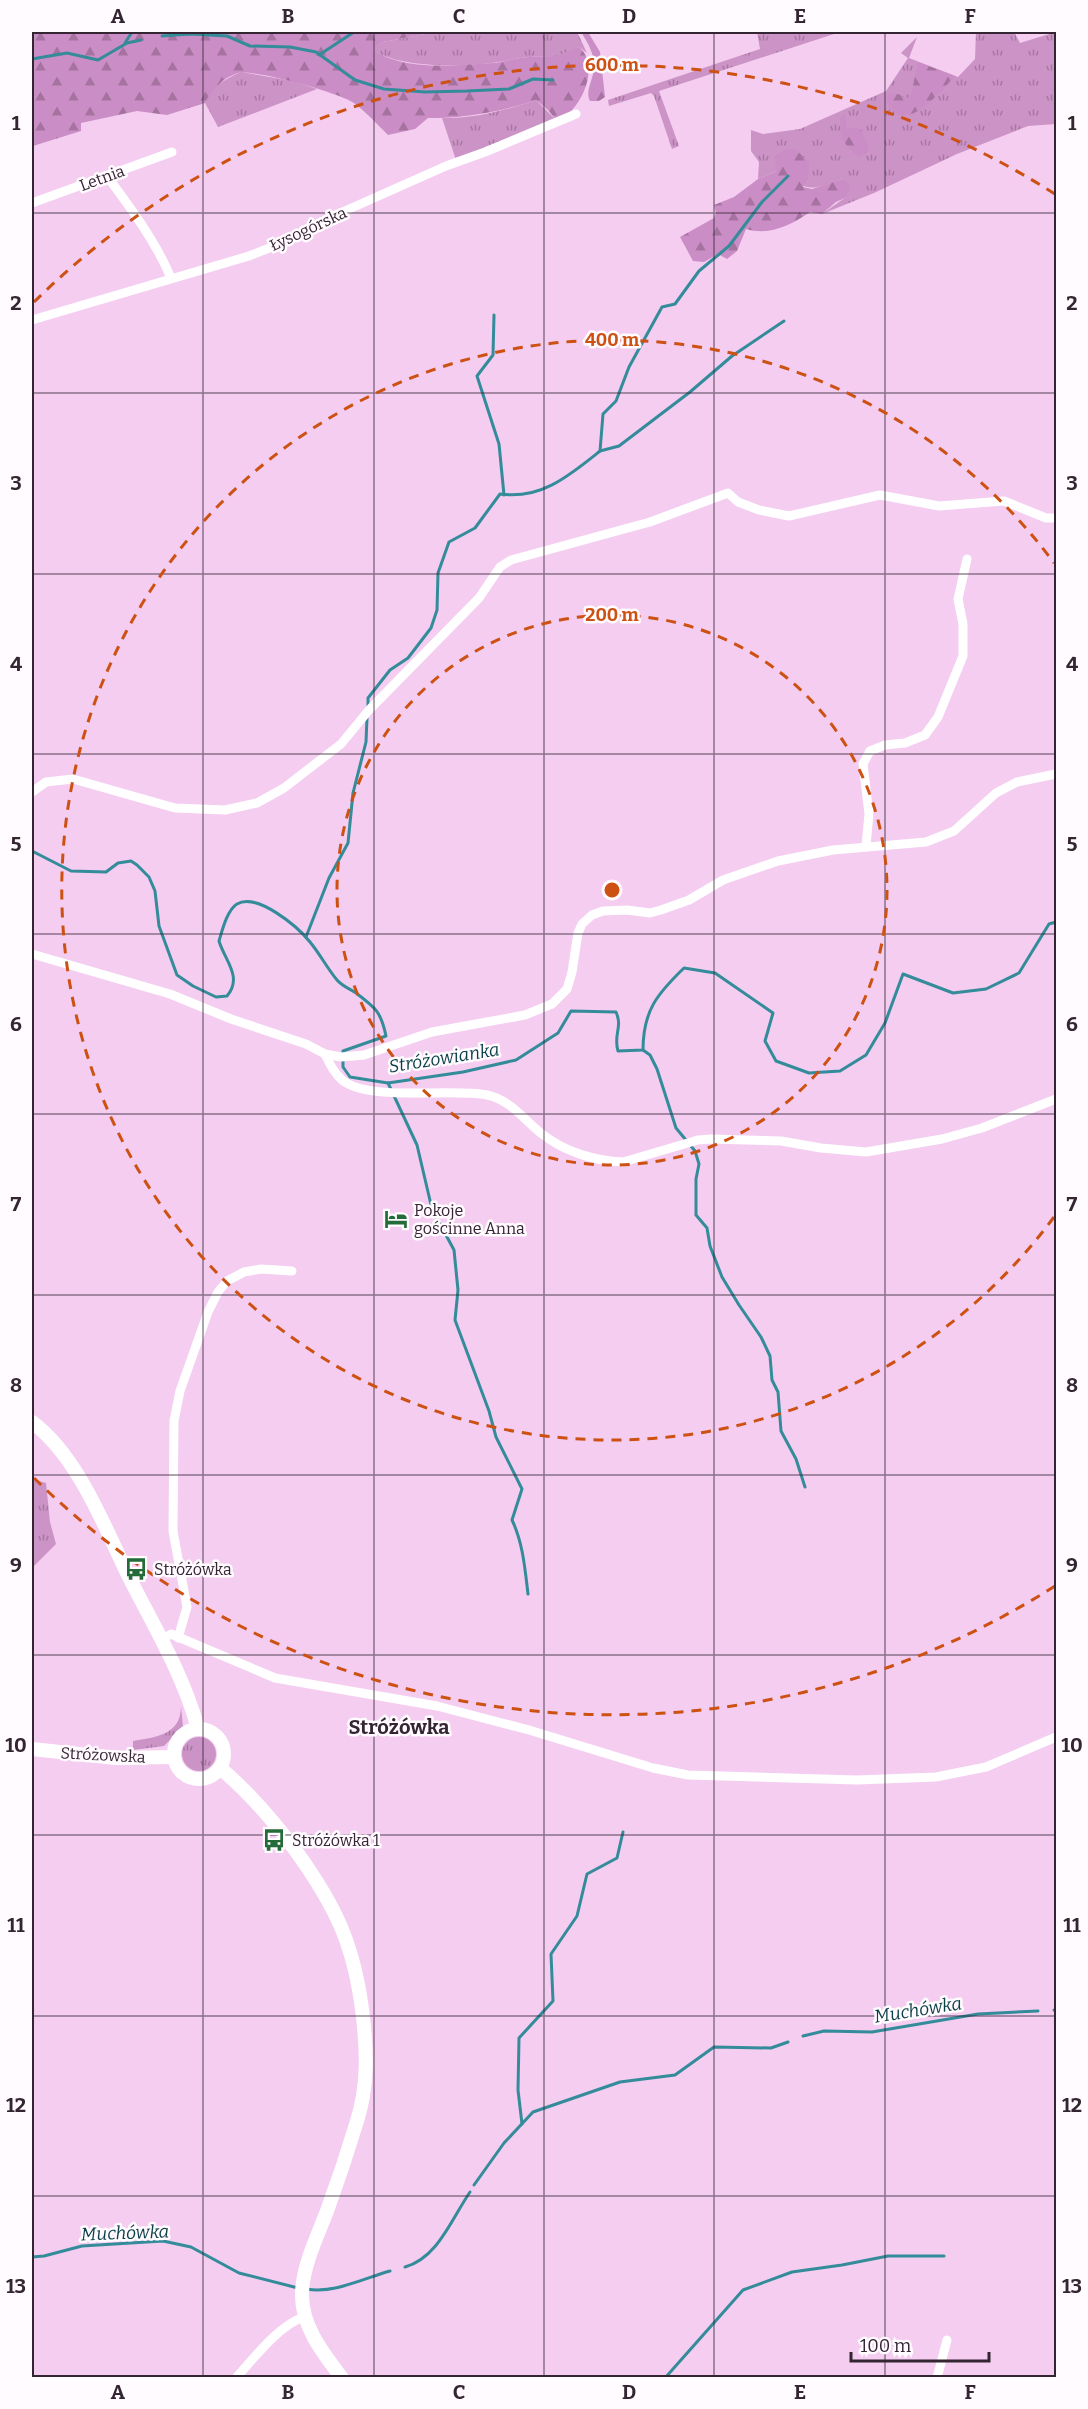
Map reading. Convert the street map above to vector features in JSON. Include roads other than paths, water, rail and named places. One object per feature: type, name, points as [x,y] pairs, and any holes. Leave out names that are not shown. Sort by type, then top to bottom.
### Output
[{"type":"main road","points":[[32,1422],[56,1444],[71,1464],[184,1684],[198,1729]]},
{"type":"main road","points":[[198,1729],[215,1735],[224,1750],[220,1768],[213,1775],[203,1779],[193,1779],[177,1766],[174,1757],[175,1747],[180,1738],[198,1729]]},
{"type":"main road","name":"Stróżowska","points":[[32,1749],[106,1757],[174,1757]]},
{"type":"main road","points":[[220,1768],[246,1789],[266,1810],[317,1880],[344,1932],[359,1988],[367,2047],[365,2086],[358,2117],[313,2246],[303,2288],[304,2317],[314,2337],[342,2378]]},
{"type":"street","name":"Łysogórska","points":[[32,320],[249,256],[282,243],[336,215],[446,166],[576,114]]},
{"type":"street","name":"Letnia","points":[[32,203],[172,152]]},
{"type":"street","points":[[107,176],[128,205],[171,278]]},
{"type":"street","points":[[32,792],[46,782],[73,779],[175,808],[201,810],[242,808],[257,804],[284,788],[341,744],[365,714],[479,598],[500,567],[511,560],[650,522],[728,493],[738,502],[759,510],[789,516],[880,495],[939,506],[1004,501],[1046,518],[1056,518]]},
{"type":"street","points":[[866,846],[869,814],[863,764],[870,751],[885,745],[905,743],[925,735],[938,717],[963,656],[963,624],[958,599],[967,559]]},
{"type":"street","points":[[32,954],[170,994],[306,1044],[325,1054],[345,1057],[364,1055],[432,1032],[525,1015],[552,1004],[567,989],[578,933],[582,924],[592,915],[603,911],[627,910],[650,913],[675,906],[723,880],[761,865],[833,850],[866,846],[901,846],[940,838],[965,823],[996,793],[1017,782],[1056,774]]},
{"type":"street","points":[[325,1054],[332,1069],[343,1081],[357,1088],[379,1093],[399,1091],[478,1094],[504,1100],[543,1135],[586,1157],[623,1162],[695,1141],[729,1138],[781,1141],[821,1148],[866,1152],[942,1139],[982,1128],[1056,1099]]},
{"type":"street","points":[[178,1638],[187,1607],[173,1531],[174,1421],[180,1391],[208,1312],[218,1292],[227,1281],[244,1272],[261,1269],[292,1271]]},
{"type":"street","points":[[161,1640],[171,1634],[275,1678],[437,1706],[688,1775],[857,1780],[936,1777],[986,1767],[1056,1737]]},
{"type":"street","points":[[236,2378],[268,2343],[295,2320],[304,2317]]},
{"type":"street","points":[[937,2378],[947,2340]]},
{"type":"waterway","points":[[125,43],[132,32]]},
{"type":"waterway","points":[[319,55],[354,32]]},
{"type":"waterway","points":[[162,36],[190,34],[227,36],[250,46],[290,47],[316,52],[355,80],[384,89],[425,92],[509,89],[533,79],[553,80]]},
{"type":"waterway","points":[[32,59],[67,53],[98,60],[127,43],[141,40]]},
{"type":"waterway","points":[[368,708],[368,698],[390,670],[408,658],[431,628],[437,610],[438,573],[449,542],[475,528],[500,494],[529,493],[554,484],[600,451],[603,414],[616,401],[629,367],[662,307],[675,304],[699,271],[729,246],[762,202],[788,176]]},
{"type":"waterway","points":[[494,315],[493,355],[477,376],[499,444],[504,495]]},
{"type":"waterway","points":[[600,451],[619,446],[690,392],[732,356],[784,321]]},
{"type":"waterway","points":[[306,937],[329,878],[348,843],[353,793],[366,742],[367,718]]},
{"type":"waterway","name":"Stróżowianka","points":[[32,851],[71,871],[106,872],[118,863],[131,861],[137,865],[149,877],[155,891],[159,926],[177,975],[216,997],[227,996],[233,982],[231,969],[219,941],[225,921],[233,907],[245,902],[255,903],[287,920],[314,947],[339,982],[373,1007],[382,1021],[386,1036],[343,1051],[343,1067],[350,1077],[388,1083],[463,1072],[516,1060],[558,1033],[571,1011],[616,1012],[619,1022],[618,1051],[643,1050],[646,1024],[653,1004],[666,986],[684,968],[715,973],[773,1013],[765,1041],[776,1061],[809,1073],[840,1071],[866,1055],[885,1023],[903,974],[953,993],[986,989],[1019,973],[1049,924],[1056,922]]},
{"type":"waterway","points":[[643,1050],[650,1055],[657,1069],[676,1128],[695,1151],[699,1164],[696,1179],[696,1215],[707,1228],[710,1246],[722,1277],[761,1337],[770,1356],[772,1380],[778,1392],[781,1431],[796,1459],[805,1487]]},
{"type":"waterway","points":[[388,1083],[417,1145],[432,1209],[454,1250],[458,1290],[455,1320],[489,1411],[496,1437],[522,1489],[512,1520],[521,1547],[528,1594]]},
{"type":"waterway","points":[[522,2124],[518,2090],[519,2038],[553,2001],[551,1954],[577,1916],[587,1874],[617,1858],[623,1832]]},
{"type":"waterway","name":"Muchówka","points":[[803,2036],[824,2031],[872,2032],[978,2014],[1038,2011]]},
{"type":"waterway","name":"Muchówka","points":[[474,2185],[504,2143],[533,2112],[620,2082],[675,2075],[714,2047],[771,2048],[788,2042]]},
{"type":"waterway","name":"Muchówka","points":[[405,2267],[417,2262],[435,2246],[470,2192]]},
{"type":"waterway","name":"Muchówka","points":[[32,2257],[82,2246],[163,2241],[191,2247],[239,2273],[298,2288]]},
{"type":"waterway","points":[[665,2378],[743,2290],[792,2272],[888,2256],[944,2256]]},
{"type":"waterway","name":"Muchówka","points":[[307,2289],[338,2287],[390,2271]]},
{"type":"place","name":"Pokoje gościnne Anna","points":[[396,1219]]},
{"type":"place","name":"Stróżówka","points":[[136,1569]]},
{"type":"place","name":"Stróżówka 1","points":[[274,1840]]},
{"type":"district","name":"Stróżówka","points":[[399,1727]]}]
